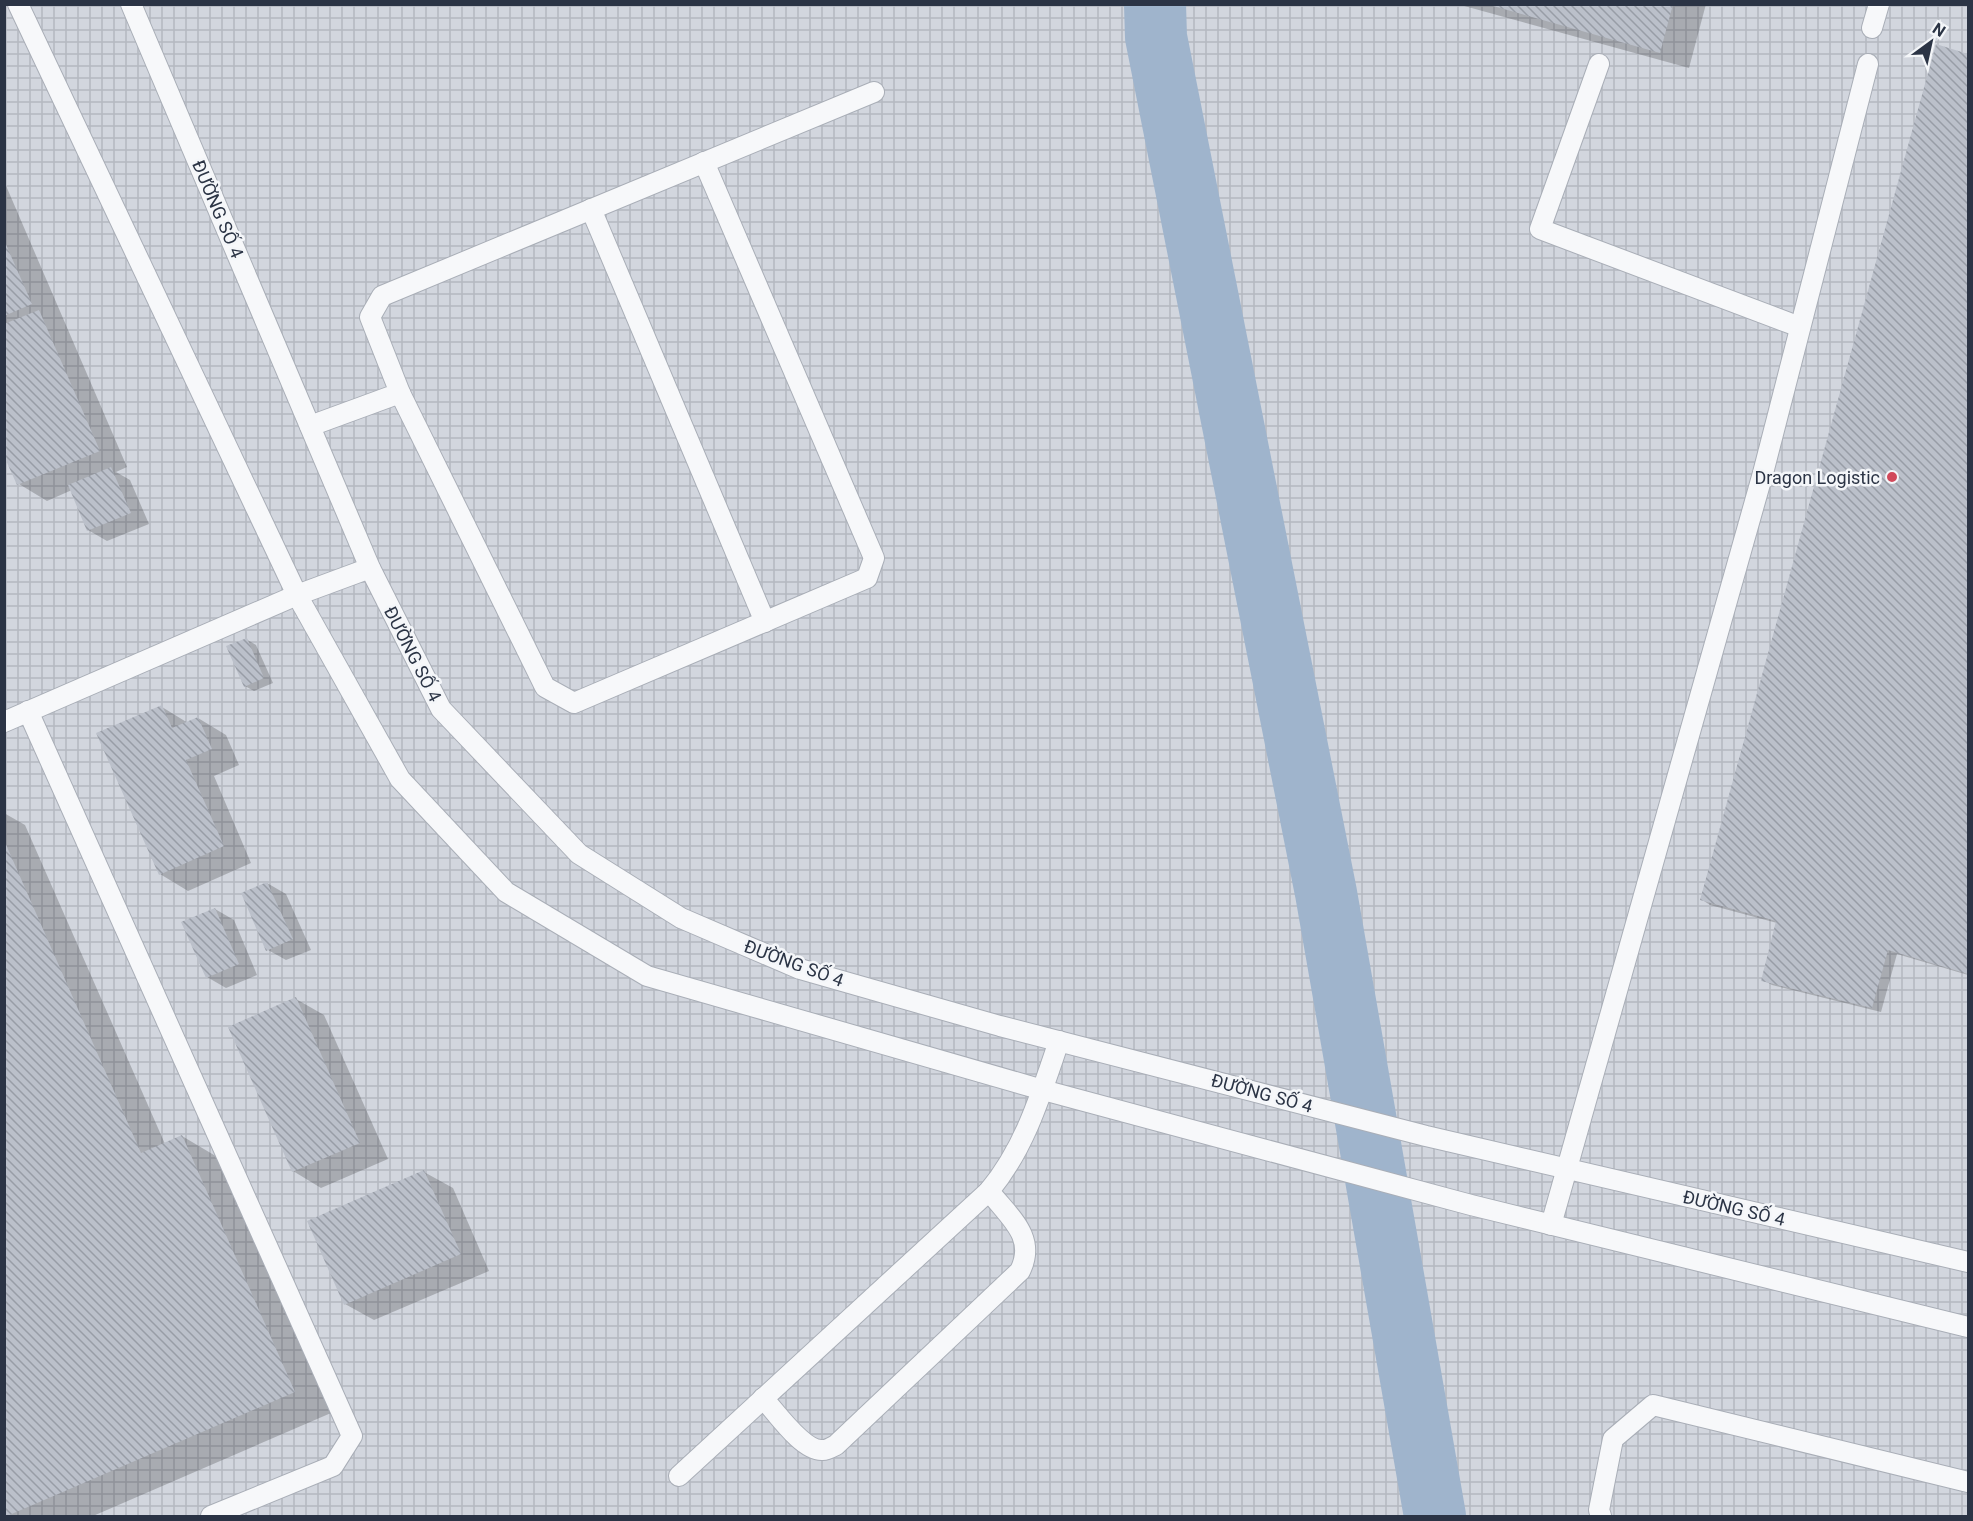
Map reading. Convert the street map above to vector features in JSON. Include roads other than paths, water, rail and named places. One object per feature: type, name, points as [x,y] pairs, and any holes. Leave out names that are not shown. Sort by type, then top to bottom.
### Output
[{"type":"lane","points":[[18,4],[297,595],[400,779],[506,892],[647,976],[1043,1090],[1414,1190],[1968,1327]]},
{"type":"lane","name":"ĐƯỜNG SỐ 4","points":[[131,4],[370,568],[441,709],[579,854],[681,918],[800,969],[1059,1041],[1426,1136],[1968,1262]]},
{"type":"lane","points":[[1872,28],[1880,4]]},
{"type":"lane","points":[[1551,1225],[1763,473],[1868,63]]},
{"type":"lane","points":[[1599,64],[1540,229],[1800,327]]},
{"type":"lane","points":[[704,162],[874,558],[867,578],[574,703],[545,687],[400,393],[369,318],[382,296],[704,162],[874,92]]},
{"type":"lane","points":[[591,209],[765,622]]},
{"type":"lane","points":[[310,426],[400,393]]},
{"type":"lane","points":[[4,722],[297,595],[370,568]]},
{"type":"lane","points":[[28,711],[352,1436],[333,1466],[211,1516]]},
{"type":"lane","points":[[679,1476],[988,1191],[1006,1170],[1023,1140],[1059,1041]]},
{"type":"lane","points":[[764,1398],[801,1441],[814,1449],[823,1450],[836,1445],[1020,1271],[1026,1259],[1027,1246],[1023,1235],[988,1191]]},
{"type":"lane","points":[[1601,1516],[1599,1509],[1613,1439],[1653,1406],[1968,1482]]},
{"type":"waterway","points":[[1155,4],[1156,37],[1326,893],[1435,1516]]},
{"type":"place","name":"Dragon Logistic","points":[[1892,477]]}]
